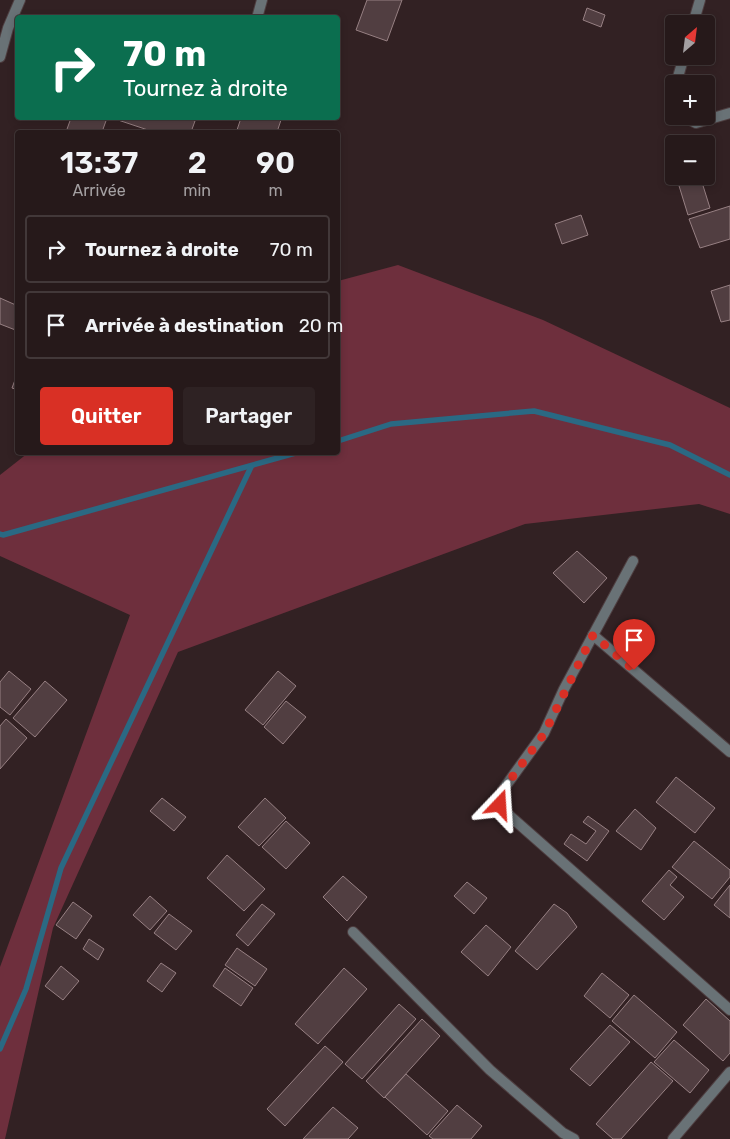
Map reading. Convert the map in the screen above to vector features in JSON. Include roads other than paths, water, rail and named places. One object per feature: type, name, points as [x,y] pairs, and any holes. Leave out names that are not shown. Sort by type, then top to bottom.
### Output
[{"type":"street","points":[[0,57],[8,28],[20,0]]},
{"type":"street","points":[[258,15],[262,0]]},
{"type":"street","points":[[696,15],[700,0]]},
{"type":"street","points":[[715,117],[730,113]]},
{"type":"street","points":[[633,561],[593,635],[544,734],[502,791],[500,805],[510,816],[730,1010]]},
{"type":"street","points":[[593,635],[730,752]]},
{"type":"street","points":[[353,932],[490,1070],[563,1133],[574,1139]]},
{"type":"street","points":[[673,1139],[730,1072]]},
{"type":"waterway","points":[[340,440],[391,424],[534,411],[670,445],[730,475]]},
{"type":"waterway","points":[[0,534],[3,535],[288,455]]},
{"type":"waterway","points":[[0,1049],[26,989],[61,868],[251,467]]}]
